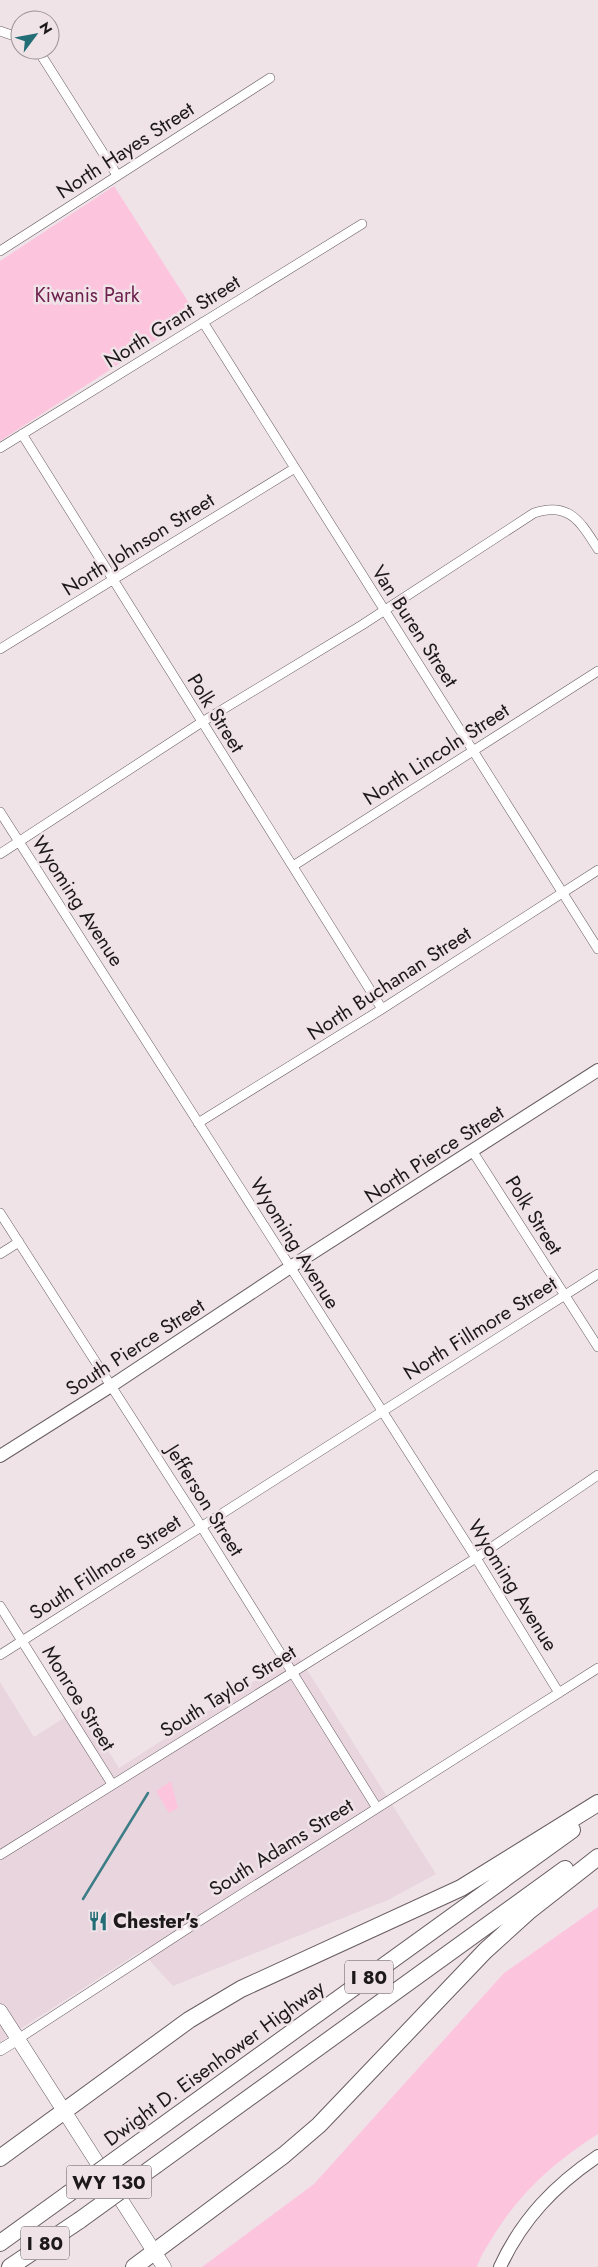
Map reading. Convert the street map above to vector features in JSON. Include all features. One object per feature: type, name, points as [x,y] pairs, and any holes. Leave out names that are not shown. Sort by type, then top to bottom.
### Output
[{"type":"highway","points":[[0,2158],[188,2020],[241,1989],[461,1888],[598,1803]]},
{"type":"highway","name":"Dwight D. Eisenhower Highway","points":[[0,2243],[598,1812]]},
{"type":"highway","name":"I 80","points":[[10,2267],[80,2220],[598,1846]]},
{"type":"highway","points":[[134,2267],[284,2155],[319,2125],[484,1950],[528,1912],[598,1857]]},
{"type":"main road","name":"North Pierce Street","points":[[289,1268],[473,1152],[598,1070]]},
{"type":"main road","name":"South Pierce Street","points":[[0,1456],[112,1386],[289,1268]]},
{"type":"main road","name":"WY 130","points":[[0,2011],[164,2267]]},
{"type":"main road","points":[[500,2267],[522,2227],[538,2206],[574,2172],[598,2156]]},
{"type":"street","points":[[44,60],[117,175]]},
{"type":"street","name":"North Hayes Street","points":[[0,251],[270,78]]},
{"type":"street","name":"North Grant Street","points":[[0,448],[362,224]]},
{"type":"street","name":"Van Buren Street","points":[[203,322],[598,949]]},
{"type":"street","name":"Polk Street","points":[[22,434],[382,1009]]},
{"type":"street","name":"North Johnson Street","points":[[0,649],[295,468]]},
{"type":"street","points":[[0,854],[202,722],[384,611],[534,513],[559,508],[570,514],[583,525],[598,549]]},
{"type":"street","name":"North Lincoln Street","points":[[293,866],[598,671]]},
{"type":"street","name":"Wyoming Avenue","points":[[0,812],[289,1268],[476,1558],[560,1693]]},
{"type":"street","name":"North Buchanan Street","points":[[198,1123],[382,1009],[598,870]]},
{"type":"street","name":"Polk Street","points":[[473,1152],[598,1347]]},
{"type":"street","name":"Jefferson Street","points":[[0,1213],[201,1526],[377,1808]]},
{"type":"street","points":[[0,1254],[19,1242]]},
{"type":"street","name":"North Fillmore Street","points":[[381,1412],[598,1274]]},
{"type":"street","name":"South Fillmore Street","points":[[0,1656],[381,1412]]},
{"type":"street","name":"South Taylor Street","points":[[0,1855],[476,1558],[598,1475]]},
{"type":"street","name":"Monroe Street","points":[[0,1606],[112,1784]]},
{"type":"street","name":"South Adams Street","points":[[0,2050],[598,1668]]},
{"type":"shaded area","points":[[297,1654],[436,1874],[388,1900],[173,1986],[141,1951],[0,2042],[0,1682],[34,1737],[81,1707],[119,1768]]},
{"type":"green space","name":"Kiwanis Park","points":[[114,186],[196,314],[0,441],[0,261]]},
{"type":"green space","points":[[171,1781],[178,1808],[169,1813],[156,1791]]},
{"type":"green space","points":[[598,1907],[598,2134],[552,2168],[525,2194],[502,2223],[483,2253],[477,2267],[202,2267],[314,2184],[504,1973]]},
{"type":"waterway","points":[[83,1899],[148,1793]]},
{"type":"place","name":"Chester's","points":[[98,1921]]}]
